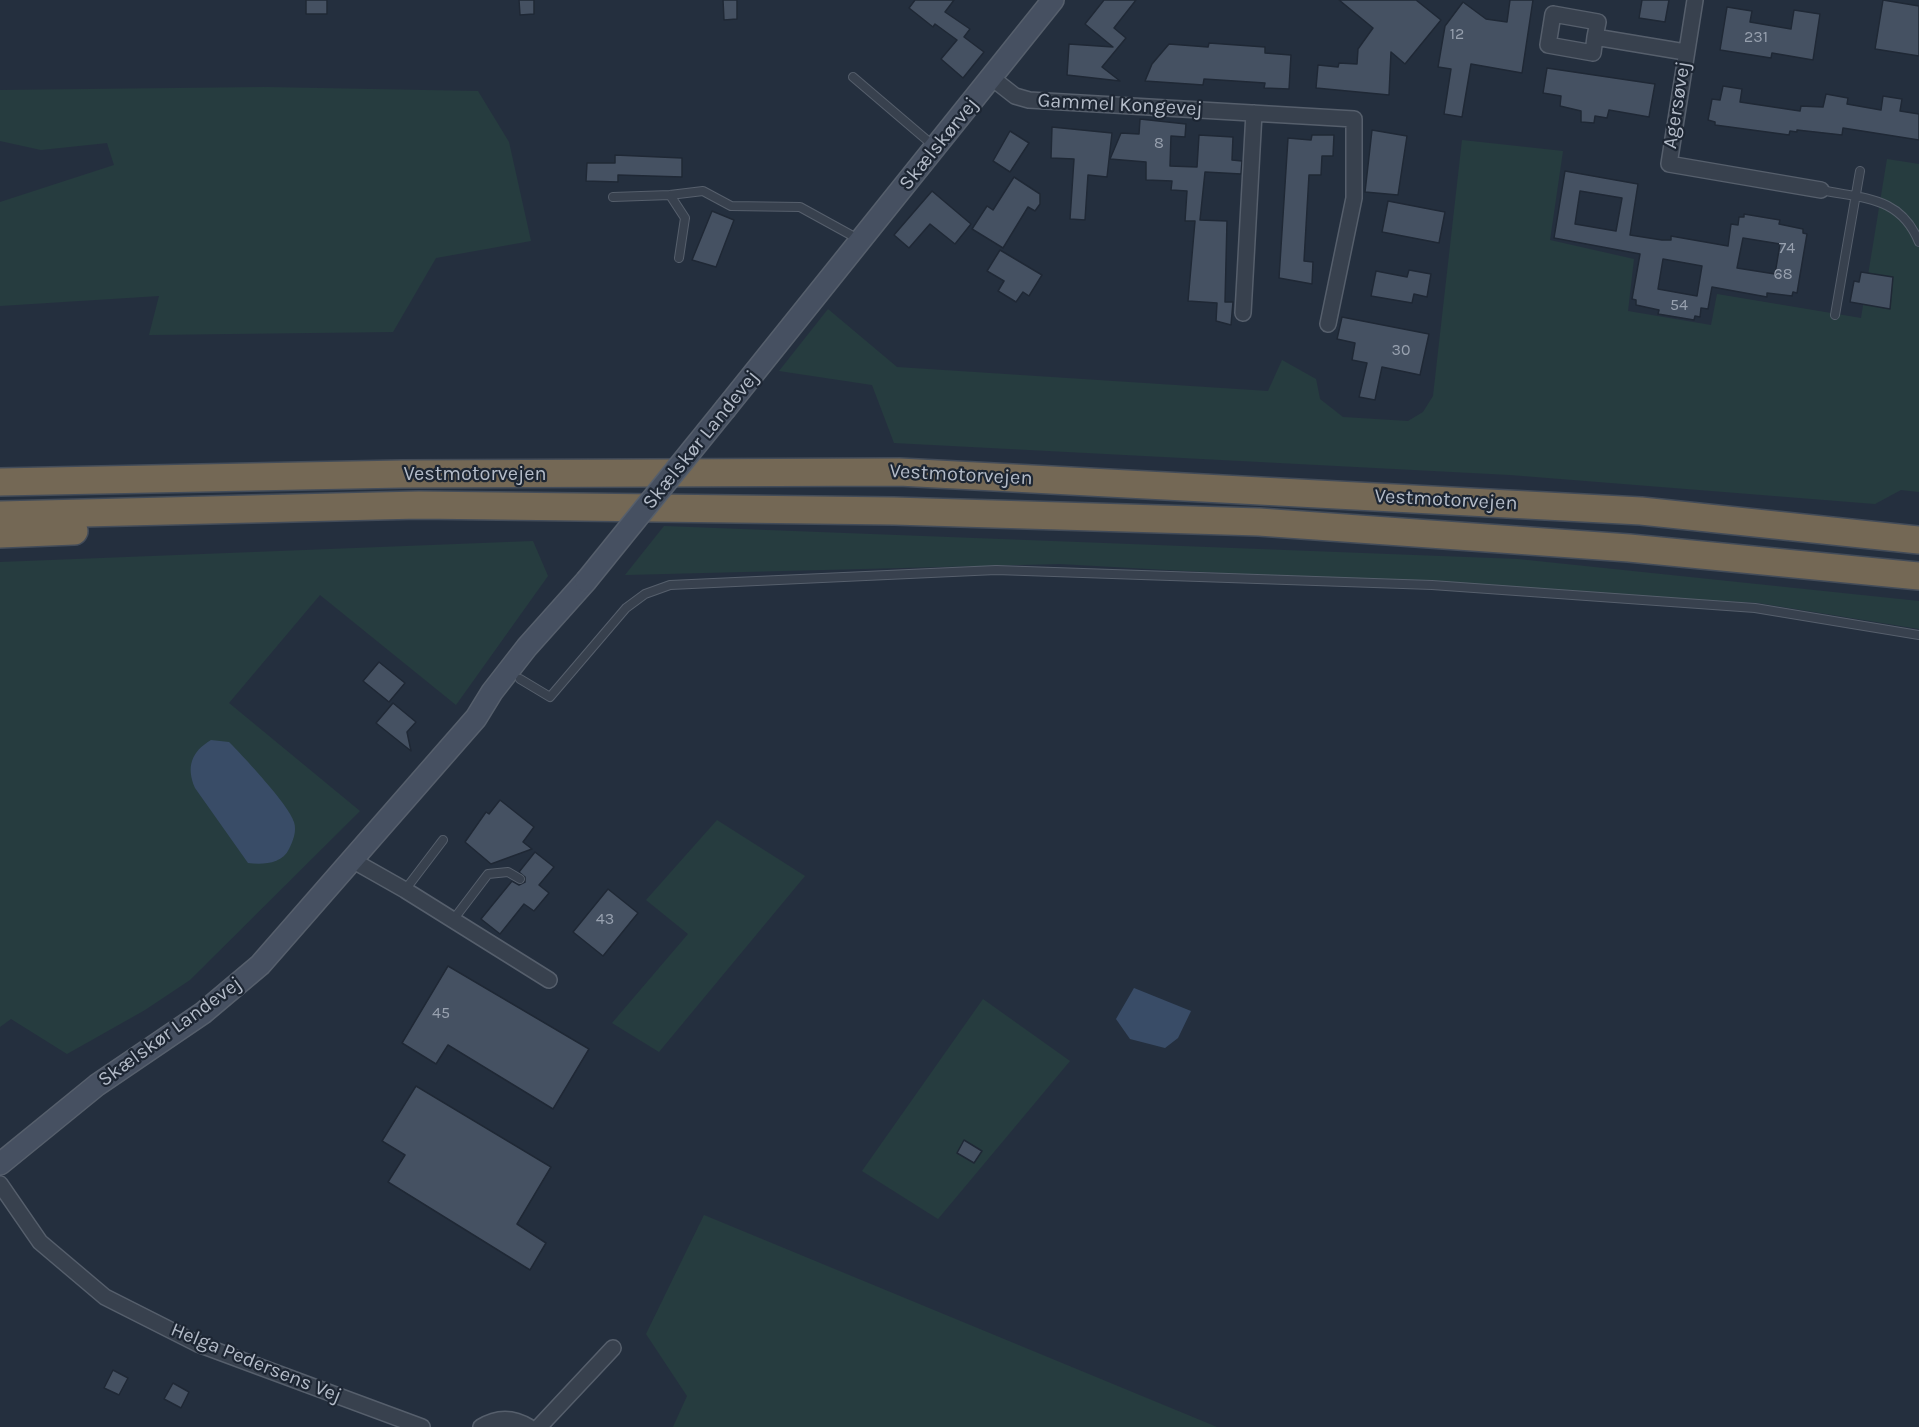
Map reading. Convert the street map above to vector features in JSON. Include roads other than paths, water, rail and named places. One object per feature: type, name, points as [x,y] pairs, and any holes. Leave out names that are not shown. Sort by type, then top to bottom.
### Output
[{"type":"highway","points":[[0,466],[102,466],[190,478]]},
{"type":"highway","name":"Vestmotorvejen","points":[[0,482],[402,474],[899,472],[1641,511],[1919,540]]},
{"type":"highway","points":[[0,534],[390,519],[482,506]]},
{"type":"highway","name":"Vestmotorvejen","points":[[0,515],[482,506],[894,511],[1259,522],[1629,548],[1919,576]]},
{"type":"street","name":"Skælskørvej","points":[[824,288],[1053,0]]},
{"type":"street","name":"Agersøvej","points":[[1695,0],[1669,164],[1821,190]]},
{"type":"street","points":[[1595,37],[1685,52]]},
{"type":"street","name":"Gammel Kongevej","points":[[992,78],[1015,96],[1029,100],[1354,118],[1354,198],[1328,324]]},
{"type":"street","points":[[1243,313],[1254,113]]},
{"type":"street","name":"Skælskør Landevej","points":[[478,715],[492,692],[527,647],[582,586],[824,288]]},
{"type":"street","name":"Skælskør Landevej","points":[[0,1164],[98,1084],[203,1013],[260,965],[478,715],[520,679],[561,623],[582,586]]},
{"type":"street","points":[[352,860],[405,890],[549,980]]},
{"type":"street","name":"Helga Pedersens Vej","points":[[0,1184],[40,1242],[105,1297],[198,1344],[422,1427]]},
{"type":"street","points":[[539,1427],[613,1348]]},
{"type":"street","points":[[481,1427],[498,1420],[508,1419],[529,1427]]},
{"type":"lane","points":[[853,77],[936,148]]},
{"type":"lane","points":[[1835,315],[1860,171]]},
{"type":"lane","points":[[1821,190],[1885,203],[1900,212],[1919,242]]},
{"type":"lane","points":[[613,197],[703,191],[730,206],[800,207],[862,240]]},
{"type":"lane","points":[[670,195],[685,218],[678,258]]},
{"type":"lane","points":[[520,679],[550,697],[626,608],[645,594],[670,585],[996,570],[1456,587],[1755,608],[1919,635]]},
{"type":"lane","points":[[405,890],[443,840]]},
{"type":"lane","points":[[453,920],[488,874],[508,872],[520,879]]},
{"type":"water","points":[[211,740],[229,742],[265,781],[291,815],[295,825],[294,836],[286,854],[277,861],[248,863],[195,788],[191,773],[192,761],[199,750]]},
{"type":"water","points":[[1134,988],[1191,1011],[1178,1038],[1165,1048],[1130,1039],[1116,1019]]}]
